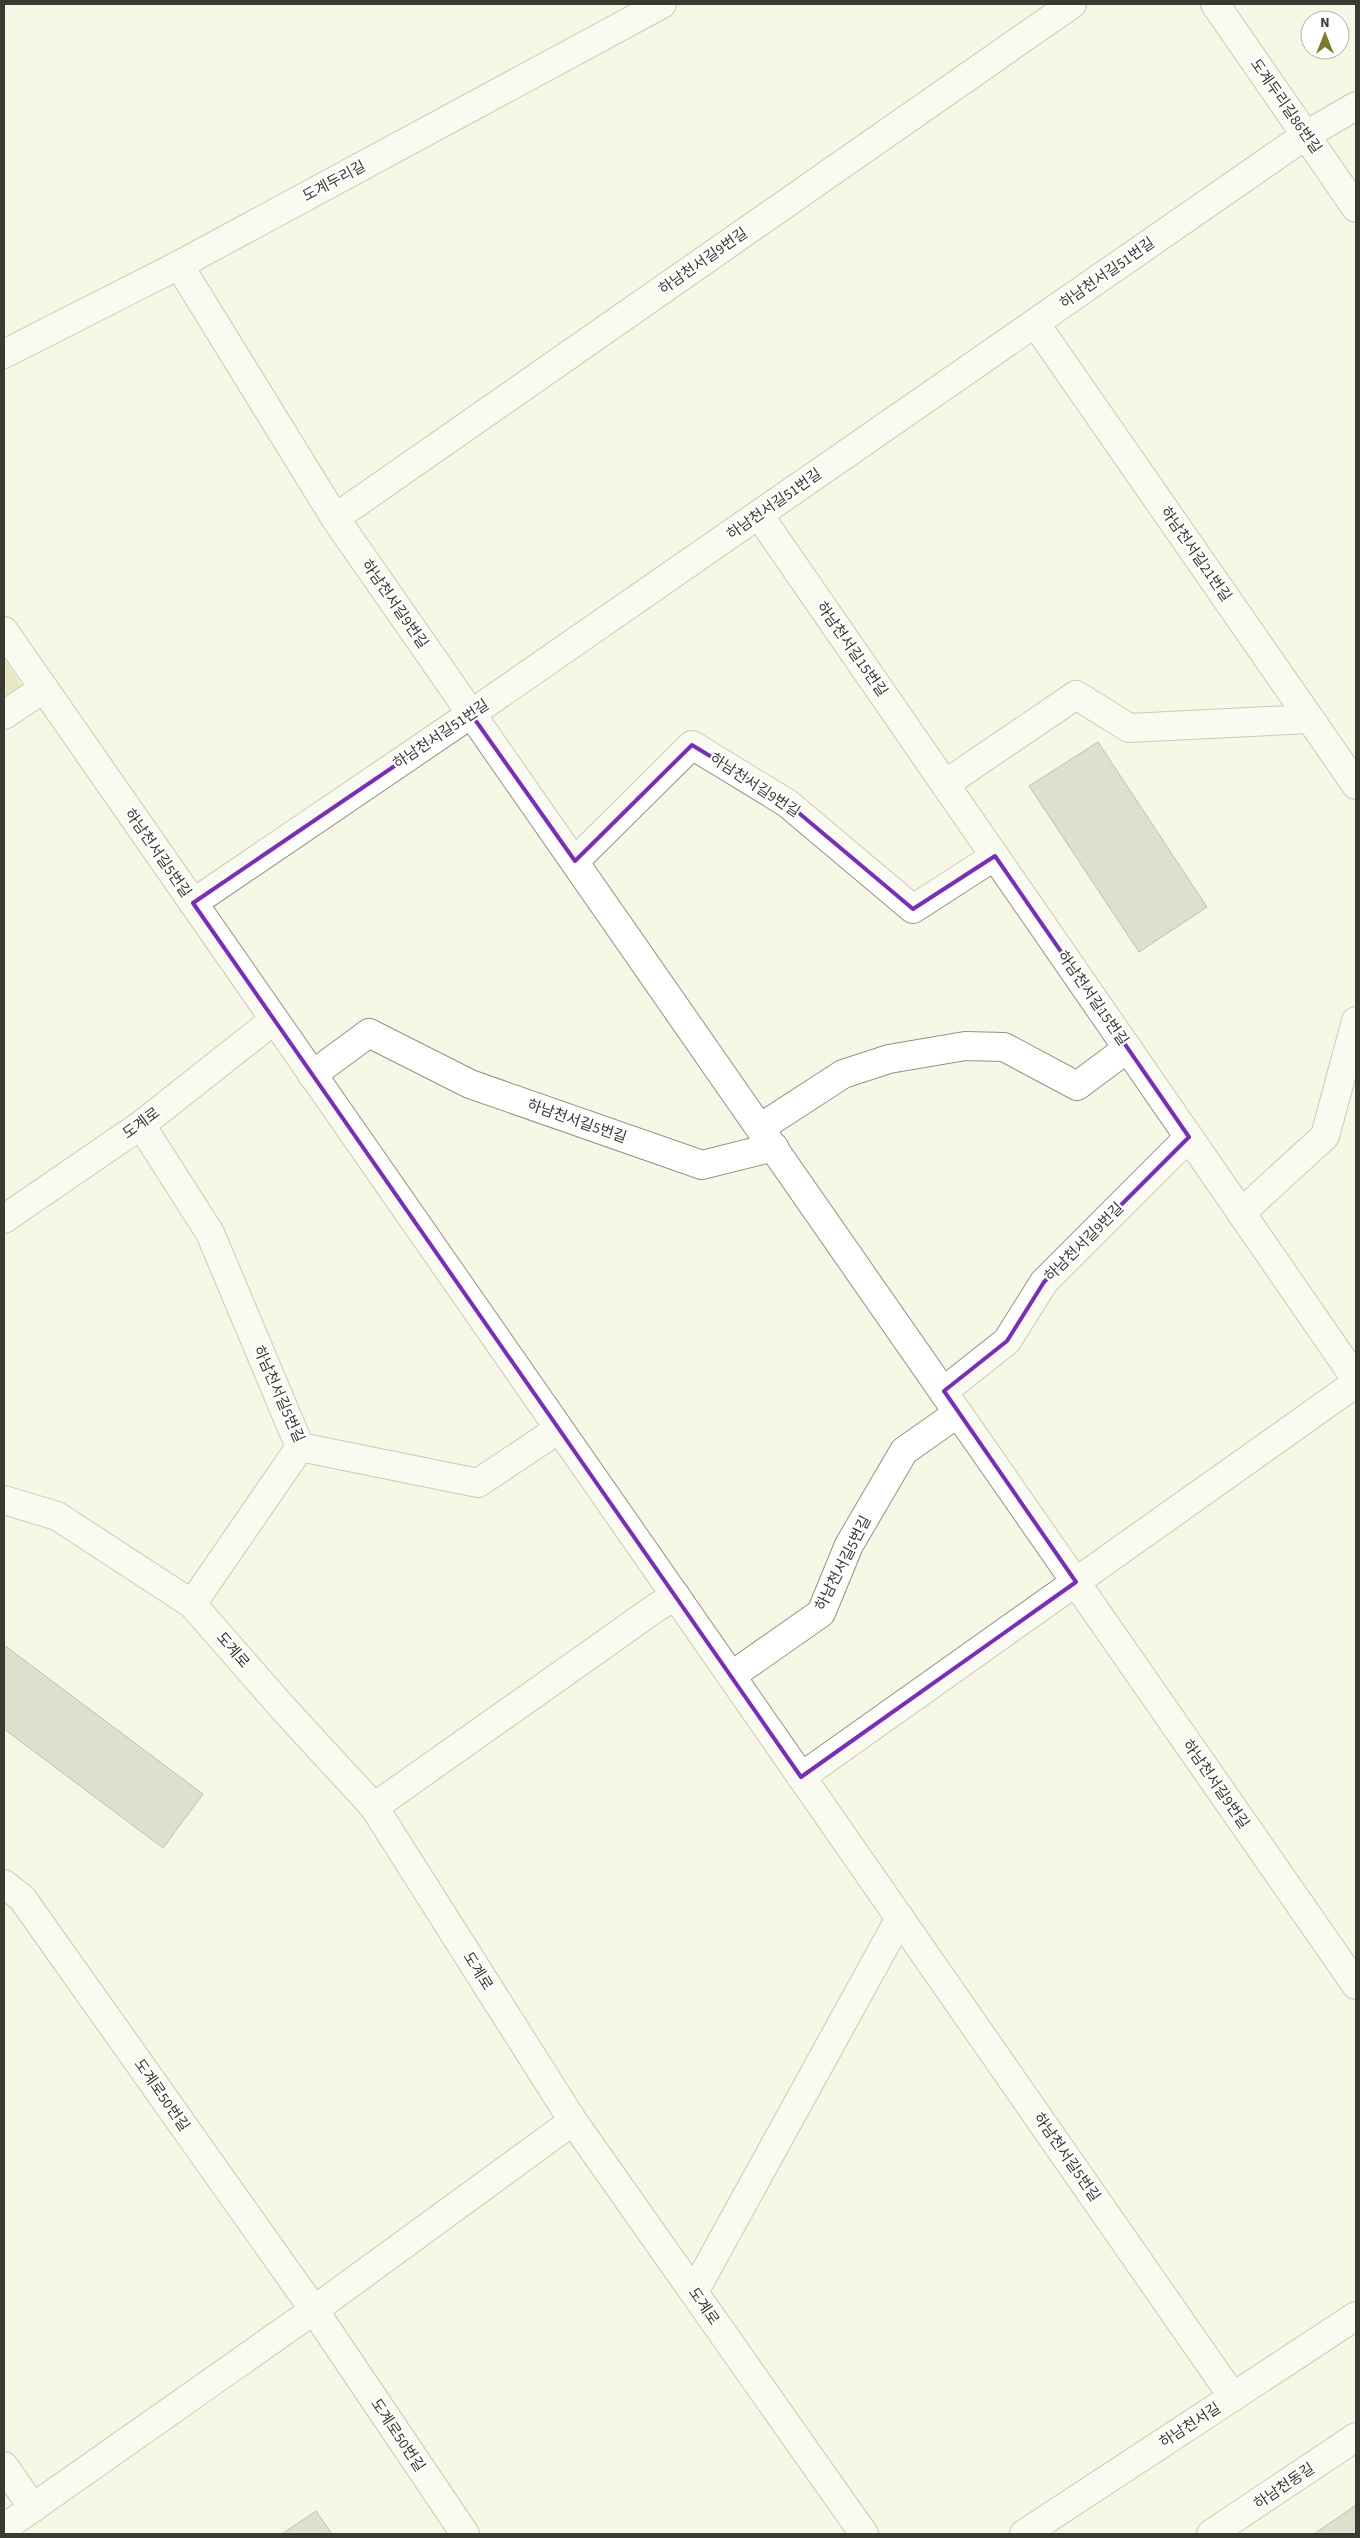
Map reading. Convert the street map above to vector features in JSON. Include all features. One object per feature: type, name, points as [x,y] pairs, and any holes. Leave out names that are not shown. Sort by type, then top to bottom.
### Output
[{"type":"street","name":"도계두리길","points":[[4,354],[178,265],[662,4]]},
{"type":"street","name":"하남천서길9번길","points":[[335,518],[1072,4]]},
{"type":"street","name":"도계두리길86번길","points":[[1215,4],[1356,208]]},
{"type":"street","name":"하남천서길51번길","points":[[193,903],[472,714],[1306,135],[1356,106]]},
{"type":"street","name":"하남천서길9번길","points":[[178,265],[335,518],[1356,1985]]},
{"type":"street","name":"하남천서길21번길","points":[[1035,324],[1356,785]]},
{"type":"street","name":"하남천서길15번길","points":[[759,514],[1356,1379]]},
{"type":"street","name":"하남천서길5번길","points":[[4,631],[1234,2397]]},
{"type":"street","points":[[4,715],[43,689]]},
{"type":"street","points":[[945,784],[1076,695],[1129,728],[1310,719]]},
{"type":"street","name":"하남천서길9번길","points":[[575,862],[692,745],[787,803],[913,909],[995,856]]},
{"type":"street","name":"도계로","points":[[4,1219],[140,1125],[274,1020]]},
{"type":"street","points":[[1241,1213],[1325,1136],[1356,1021]]},
{"type":"street","name":"하남천서길5번길","points":[[312,1075],[369,1034],[470,1084],[702,1165],[767,1138]]},
{"type":"street","points":[[767,1138],[844,1074],[889,1059],[965,1046],[1004,1047],[1077,1086],[1128,1048]]},
{"type":"street","name":"하남천서길5번길","points":[[140,1125],[210,1233],[300,1447],[478,1483],[559,1429]]},
{"type":"street","name":"하남천서길9번길","points":[[951,1402],[1007,1341],[1044,1282],[1189,1137]]},
{"type":"street","points":[[801,1776],[1356,1383]]},
{"type":"street","name":"하남천서길5번길","points":[[731,1676],[820,1613],[849,1545],[904,1451],[951,1402]]},
{"type":"street","points":[[192,1604],[300,1447]]},
{"type":"street","name":"도계로","points":[[4,1500],[57,1516],[192,1604],[282,1707],[374,1807],[573,2120],[864,2534]]},
{"type":"street","points":[[374,1807],[676,1596]]},
{"type":"street","name":"도계로50번길","points":[[4,1884],[22,1898],[314,2310],[465,2534]]},
{"type":"street","points":[[694,2292],[900,1918]]},
{"type":"street","points":[[4,2528],[314,2310],[573,2120]]},
{"type":"street","name":"하남천서길","points":[[1024,2534],[1356,2316]]},
{"type":"street","name":"하남천동길","points":[[1211,2534],[1356,2437]]},
{"type":"street","points":[[4,2466],[33,2508]]},
{"type":"highlighted area","points":[[471,714],[575,861],[692,745],[787,803],[913,909],[995,856],[1189,1137],[1044,1282],[1007,1341],[944,1391],[1076,1582],[801,1777],[193,903]]},
{"type":"green space","points":[[4,657],[24,689],[4,703]]},
{"type":"building","points":[[1098,742],[1207,907],[1139,952],[1029,786]]},
{"type":"building","points":[[4,1645],[203,1794],[163,1848],[4,1729]]},
{"type":"building","points":[[1356,2505],[1356,2534],[1314,2534]]},
{"type":"building","points":[[316,2511],[332,2534],[282,2534]]}]
